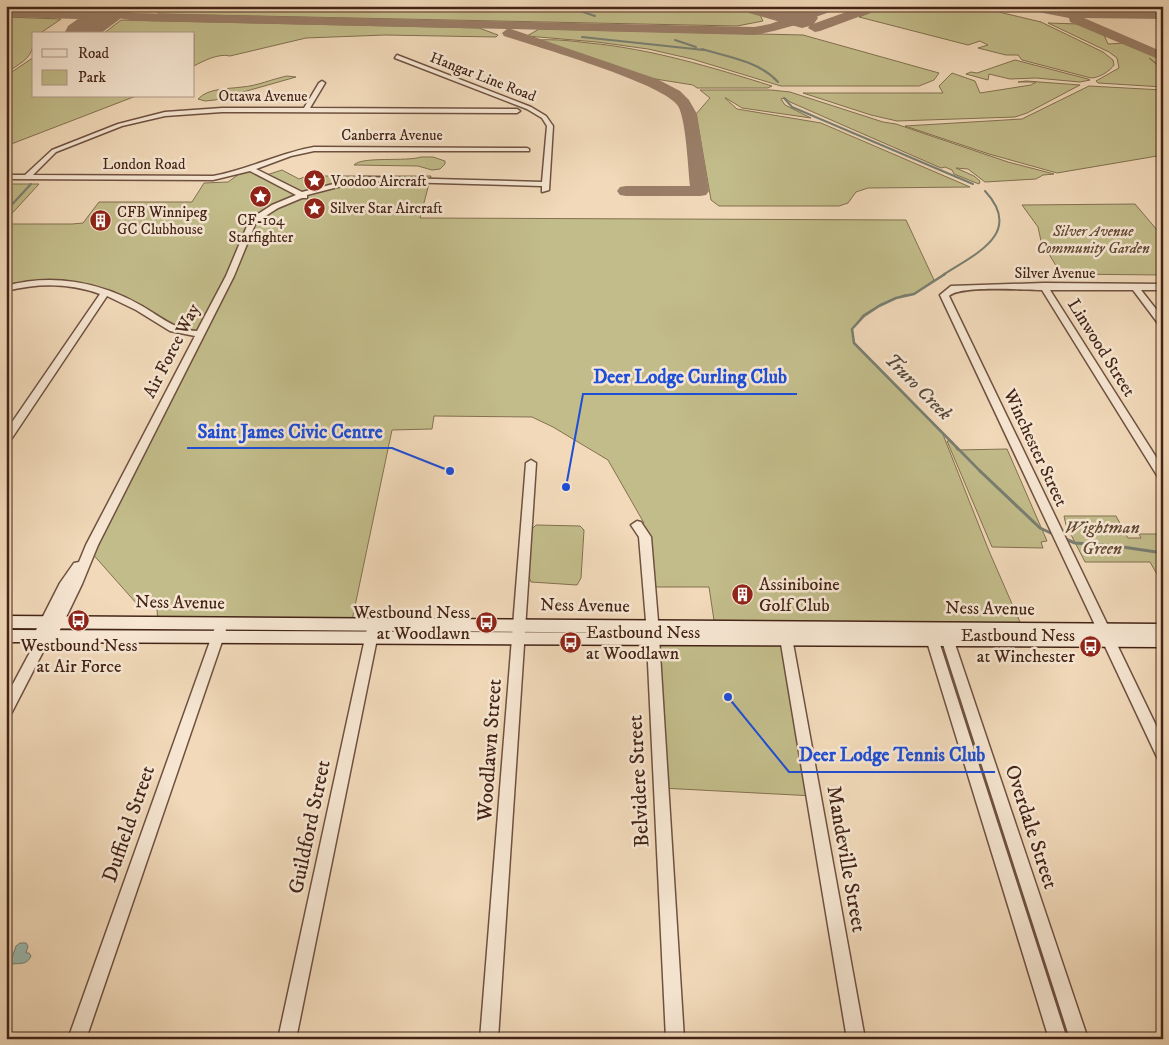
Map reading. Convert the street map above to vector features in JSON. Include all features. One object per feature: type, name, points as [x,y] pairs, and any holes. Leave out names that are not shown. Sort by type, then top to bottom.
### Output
[{"type":"main road","name":"Ness Avenue","points":[[6,622],[47,631]]},
{"type":"main road","name":"Ness Avenue","points":[[6,636],[47,631],[220,630],[1105,635],[1163,630]]},
{"type":"main road","name":"Ness Avenue","points":[[1105,635],[1163,641]]},
{"type":"street","name":"Hangar Line Road","points":[[398,57],[530,108],[541,114],[548,122],[550,129],[546,187]]},
{"type":"street","points":[[306,110],[322,83]]},
{"type":"street","name":"Ottawa Avenue","points":[[27,177],[48,156],[59,149],[120,126],[148,118],[207,110],[517,111]]},
{"type":"street","name":"Canberra Avenue","points":[[259,165],[297,152],[314,149],[527,150]]},
{"type":"street","points":[[259,165],[312,193]]},
{"type":"street","name":"London Road","points":[[6,177],[206,178],[225,176],[259,165]]},
{"type":"street","points":[[250,168],[304,196]]},
{"type":"street","points":[[6,170],[34,169]]},
{"type":"street","points":[[6,177],[34,169]]},
{"type":"street","name":"Air Force Way","points":[[6,710],[201,334],[230,276],[253,221],[278,204],[342,183],[370,179],[546,187]]},
{"type":"street","points":[[278,204],[288,198],[288,188]]},
{"type":"street","points":[[6,289],[31,283],[69,284],[105,293],[135,306],[174,331],[201,334]]},
{"type":"street","name":"Linwood Street","points":[[1044,286],[1163,477]]},
{"type":"street","name":"Silver Avenue","points":[[947,291],[971,287],[1163,287]]},
{"type":"street","points":[[1135,287],[1163,324]]},
{"type":"street","name":"Winchester Street","points":[[947,291],[944,296],[1163,755]]},
{"type":"street","points":[[6,439],[105,293]]},
{"type":"street","name":"Woodlawn Street","points":[[489,1039],[531,464]]},
{"type":"street","name":"Belvidere Street","points":[[637,525],[645,537],[653,633],[675,1039]]},
{"type":"street","name":"Duffield Street","points":[[77,1039],[220,630]]},
{"type":"street","name":"Guildford Street","points":[[287,1039],[372,631]]},
{"type":"street","name":"Mandeville Street","points":[[785,634],[856,1039]]},
{"type":"street","name":"Overdale Street","points":[[938,634],[1058,1039]]},
{"type":"street","name":"Overdale Street","points":[[938,634],[1078,1039]]},
{"type":"green space","points":[[6,6],[95,6],[72,12],[6,9]]},
{"type":"green space","points":[[147,6],[728,6],[760,15],[763,21],[737,26],[160,14]]},
{"type":"green space","points":[[887,6],[994,6],[999,12],[1041,22],[1103,52],[1113,60],[1114,65],[1104,74],[1091,78],[1022,60],[1018,55],[1006,55],[978,48],[988,45],[980,41],[968,45],[859,17]]},
{"type":"green space","points":[[6,17],[61,19],[42,32],[32,32],[32,48],[27,58],[6,73]]},
{"type":"green space","points":[[121,20],[479,28],[498,35],[496,37],[385,35],[306,38],[230,56],[216,57],[195,66],[195,32],[106,32]]},
{"type":"green space","points":[[1048,23],[1079,24],[1104,35],[1108,44],[1126,43],[1163,59],[1163,68],[1149,58],[1163,70],[1163,87],[1098,83],[1096,81],[1119,68],[1117,58],[1109,52]]},
{"type":"green space","points":[[539,29],[803,35],[939,73],[934,80],[919,86],[781,86],[692,59],[648,49],[597,42],[527,36]]},
{"type":"green space","points":[[539,40],[570,41],[659,54],[772,86],[768,88],[697,88],[693,85],[649,78]]},
{"type":"green space","points":[[32,58],[32,98],[131,98],[6,146],[6,76]]},
{"type":"green space","points":[[1015,60],[1090,80],[1080,82],[1036,78],[1010,79],[989,74],[988,80],[966,74],[971,72],[977,73]]},
{"type":"green space","points":[[952,73],[975,81],[980,93],[1031,85],[1036,82],[1018,82],[1026,81],[1080,85],[1027,113],[1015,117],[897,121],[871,115],[803,93],[943,93],[939,86]]},
{"type":"green space","points":[[287,76],[296,77],[215,100],[205,101],[198,99],[202,95],[213,91],[253,85]]},
{"type":"green space","points":[[1089,86],[1163,90],[1163,155],[1057,173],[989,154],[905,126],[1022,119]]},
{"type":"green space","points":[[700,90],[771,90],[790,92],[883,122],[896,124],[1008,162],[1054,174],[1043,175],[1036,179],[985,182],[968,169],[956,168],[974,176],[980,181],[979,184],[954,174],[952,170],[945,167],[941,168],[790,102],[785,98],[781,99],[785,105],[811,118],[742,108],[725,98],[737,109],[821,123],[970,187],[868,188],[856,192],[848,203],[839,206],[719,206],[711,200],[696,114],[710,98]]},
{"type":"green space","points":[[433,157],[445,161],[445,164],[440,169],[432,170],[418,166],[354,165],[366,161]]},
{"type":"green space","name":"Assiniboine Golf Club","points":[[282,170],[299,179],[307,176],[431,176],[420,218],[906,220],[934,280],[914,294],[904,295],[881,304],[863,315],[852,329],[854,343],[942,432],[989,551],[1023,629],[715,627],[709,587],[648,587],[645,537],[637,525],[644,523],[608,460],[553,427],[532,417],[434,416],[432,429],[392,430],[351,625],[158,623],[157,609],[137,604],[90,551],[201,334],[174,331],[140,309],[93,289],[47,283],[6,283],[6,224],[83,223],[99,202],[192,202],[204,183],[228,182],[239,174],[249,171],[260,177]]},
{"type":"green space","points":[[6,184],[39,184],[6,220]]},
{"type":"green space","name":"Silver Avenue Community Garden","points":[[1135,204],[1163,237],[1163,275],[1061,274],[1041,241],[1038,227],[1022,205]]},
{"type":"green space","points":[[947,441],[952,441],[957,450],[1007,449],[1047,541],[1041,542],[1043,548],[992,547]]},
{"type":"green space","name":"Wightman Green","points":[[1064,516],[1116,516],[1128,538],[1141,538],[1139,534],[1163,534],[1163,585],[1150,562],[1085,562],[1066,525]]},
{"type":"green space","points":[[536,525],[580,526],[584,530],[581,578],[577,585],[531,582],[527,572],[531,530]]},
{"type":"green space","points":[[653,639],[786,640],[814,796],[661,788]]},
{"type":"water","points":[[20,943],[26,943],[28,946],[26,953],[29,953],[31,956],[26,962],[12,964],[11,961],[16,946]]},
{"type":"waterway","points":[[565,6],[595,16]]},
{"type":"waterway","points":[[582,37],[704,50]]},
{"type":"waterway","name":"Truro Creek","points":[[675,40],[696,47]]},
{"type":"waterway","name":"Truro Creek","points":[[702,49],[752,64],[762,69],[778,82]]},
{"type":"waterway","name":"Truro Creek","points":[[784,98],[792,107],[973,184]]},
{"type":"waterway","points":[[6,211],[31,184]]},
{"type":"waterway","name":"Truro Creek","points":[[943,275],[980,251],[990,242],[997,231],[1000,219],[996,206],[985,191]]},
{"type":"waterway","name":"Truro Creek","points":[[945,274],[914,294],[896,298],[864,316],[852,329],[854,343],[980,471]]},
{"type":"waterway","name":"Truro Creek","points":[[980,471],[1040,528],[1055,535]]},
{"type":"waterway","name":"Truro Creek","points":[[1063,538],[1075,543],[1116,546],[1163,553]]},
{"type":"taxiway","points":[[6,13],[77,16],[104,11],[117,6]]},
{"type":"taxiway","points":[[118,6],[115,10],[118,14],[135,17],[754,31],[773,28],[803,17]]},
{"type":"taxiway","points":[[761,6],[803,17]]},
{"type":"taxiway","points":[[803,17],[834,6]]},
{"type":"taxiway","points":[[815,28],[876,6]]},
{"type":"taxiway","points":[[1028,6],[1066,14],[1163,15]]},
{"type":"taxiway","points":[[1075,19],[1163,57]]},
{"type":"taxiway","points":[[509,33],[652,82],[679,98],[687,108],[700,191],[626,191]]},
{"type":"runway","points":[[81,32],[117,6]]},
{"type":"runway","points":[[760,6],[802,18]]},
{"type":"place","name":"Voodoo Aircraft","points":[[315,181]]},
{"type":"place","name":"CF-104 Starfighter","points":[[261,197]]},
{"type":"place","name":"Silver Star Aircraft","points":[[314,208]]},
{"type":"place","name":"CFB Winnipeg GC Clubhouse","points":[[101,221]]},
{"type":"place","name":"Saint James Civic Centre","points":[[450,471]]},
{"type":"place","name":"Deer Lodge Curling Club","points":[[566,487]]},
{"type":"place","name":"Assiniboine Golf Club","points":[[743,595]]},
{"type":"place","name":"Westbound Ness at Air Force","points":[[79,621]]},
{"type":"place","name":"Westbound Ness at Woodlawn","points":[[486,623]]},
{"type":"place","name":"Eastbound Ness at Woodlawn","points":[[570,643]]},
{"type":"place","name":"Eastbound Ness at Winchester","points":[[1091,646]]},
{"type":"place","name":"Deer Lodge Tennis Club","points":[[728,697]]}]
